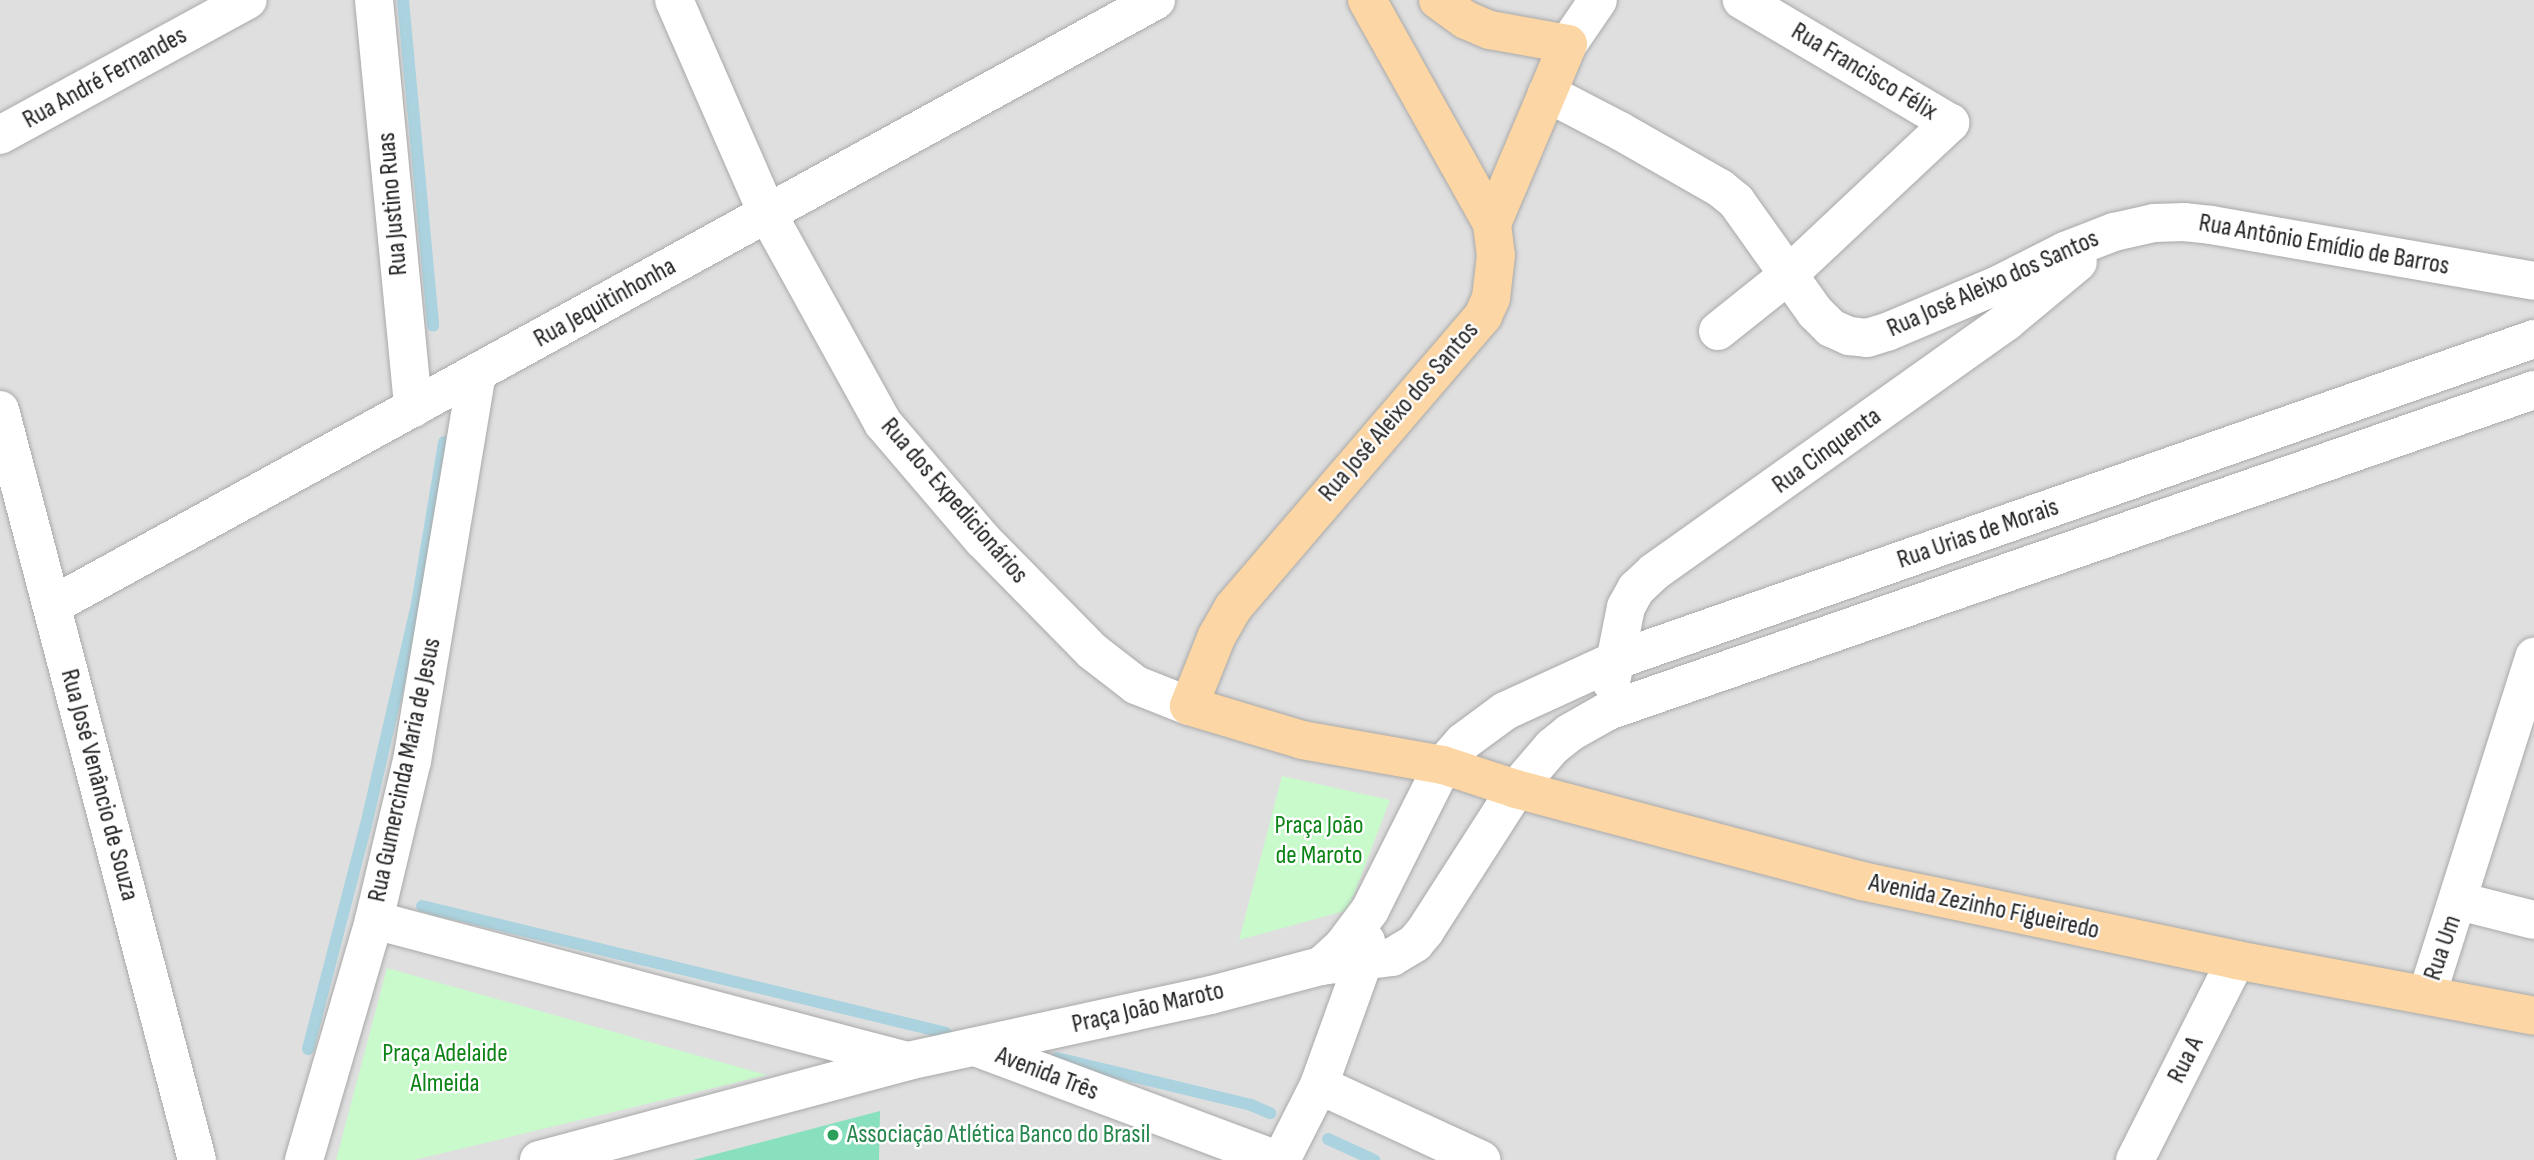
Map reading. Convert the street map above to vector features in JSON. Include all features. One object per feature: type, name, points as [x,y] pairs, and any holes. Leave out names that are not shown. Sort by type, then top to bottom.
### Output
[{"type":"main road","points":[[1367,0],[1492,223]]},
{"type":"main road","points":[[1438,0],[1466,20],[1490,30],[1568,44]]},
{"type":"main road","name":"Rua José Aleixo dos Santos","points":[[1189,706],[1216,638],[1233,608],[1483,316],[1496,281],[1492,223],[1568,44]]},
{"type":"main road","name":"Rua dos Expedicionários","points":[[1189,706],[1302,740],[1443,765]]},
{"type":"main road","name":"Avenida Zezinho Figueiredo","points":[[1443,765],[1516,789],[1862,881],[2236,960],[2534,1016]]},
{"type":"street","name":"Rua André Fernandes","points":[[0,135],[248,0]]},
{"type":"street","name":"Rua Justino Ruas","points":[[374,0],[412,408]]},
{"type":"street","name":"Rua dos Expedicionários","points":[[674,0],[767,213],[883,423],[982,539],[1092,651],[1136,685],[1189,706]]},
{"type":"street","name":"Rua Jequitinhonha","points":[[53,605],[1156,0]]},
{"type":"street","name":"Rua José Aleixo dos Santos","points":[[1568,44],[1598,0]]},
{"type":"street","name":"Rua Francisco Félix","points":[[1742,0],[1950,122],[1787,276]]},
{"type":"street","name":"Rua José Aleixo dos Santos","points":[[1547,93],[1720,188],[1736,201],[1787,276],[1831,328],[1849,337],[1867,338],[2000,284],[2114,232]]},
{"type":"street","name":"Rua Antônio Emídio de Barros","points":[[2114,232],[2154,223],[2184,222],[2534,281]]},
{"type":"street","name":"Rua Cinquenta","points":[[1608,711],[1614,662],[1626,607],[1636,589],[1654,572],[2007,321],[2114,232]]},
{"type":"street","points":[[1718,331],[1787,276]]},
{"type":"street","name":"Rua Urias de Morais","points":[[1443,765],[1473,733],[1505,711],[1614,662],[2534,339]]},
{"type":"street","name":"Rua Gumercinda Maria de Jesus","points":[[304,1160],[374,920],[412,761],[477,373]]},
{"type":"street","name":"Rua Urias de Morais","points":[[1516,789],[1552,747],[1569,733],[1608,711],[2534,390]]},
{"type":"street","name":"Rua José Venâncio de Souza","points":[[1,418],[53,605],[197,1160]]},
{"type":"street","name":"Rua Um","points":[[2427,995],[2459,901],[2534,657]]},
{"type":"street","name":"Praça João Maroto","points":[[1321,966],[1343,946],[1364,918],[1443,765]]},
{"type":"street","name":"Praça João Maroto","points":[[975,1047],[1211,995],[1321,966],[1363,963],[1392,957],[1415,943],[1516,789]]},
{"type":"street","points":[[2459,901],[2534,920]]},
{"type":"street","points":[[1279,1160],[1319,1085],[1363,963],[1367,940],[1364,918]]},
{"type":"street","points":[[374,920],[908,1061]]},
{"type":"street","name":"Rua A","points":[[2135,1160],[2236,960]]},
{"type":"street","points":[[539,1160],[908,1061],[975,1047]]},
{"type":"street","name":"Avenida Três","points":[[975,1047],[1279,1160]]},
{"type":"street","points":[[1319,1085],[1481,1160]]},
{"type":"shaded area","points":[[0,0],[2534,0],[2534,1160],[0,1160]]},
{"type":"green space","name":"Praça João de Maroto","points":[[1282,776],[1390,800],[1348,910],[1239,940]]},
{"type":"green space","name":"Praça Adelaide Almeida","points":[[387,968],[767,1075],[414,1160],[336,1160]]},
{"type":"green space","name":"Associação Atlética Banco do Brasil","points":[[880,1111],[879,1160],[693,1160]]},
{"type":"waterway","points":[[403,0],[433,326]]},
{"type":"waterway","points":[[308,1049],[366,825],[417,604],[444,442]]},
{"type":"waterway","points":[[422,906],[946,1033]]},
{"type":"waterway","points":[[1057,1058],[1251,1105],[1270,1113]]},
{"type":"waterway","points":[[1328,1139],[1374,1160]]},
{"type":"place","name":"Associação Atlética Banco do Brasil","points":[[833,1135]]}]
